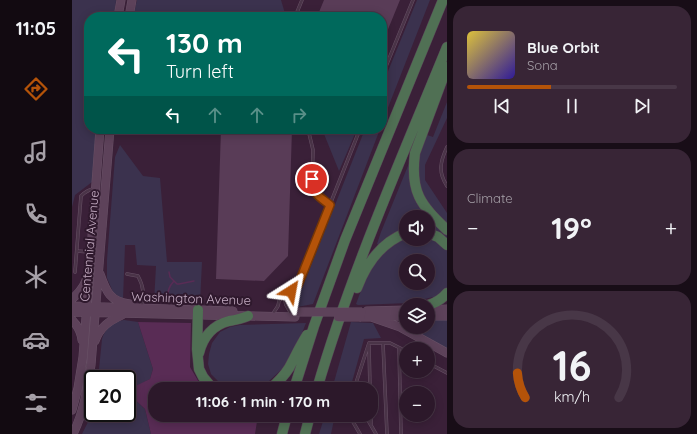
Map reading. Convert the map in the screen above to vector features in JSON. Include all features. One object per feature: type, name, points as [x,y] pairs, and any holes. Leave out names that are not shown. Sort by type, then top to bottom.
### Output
[{"type":"highway","points":[[296,382],[314,326],[345,240],[443,0]]},
{"type":"highway","points":[[319,382],[351,286],[447,47]]},
{"type":"highway","points":[[447,67],[415,153],[413,166],[416,189],[420,200],[426,209],[447,230]]},
{"type":"highway","points":[[338,322],[350,305],[359,282],[370,262],[380,249],[399,236]]},
{"type":"highway","points":[[435,236],[447,245]]},
{"type":"highway","points":[[435,303],[447,293]]},
{"type":"highway","points":[[198,312],[196,349],[199,369],[207,382]]},
{"type":"highway","points":[[198,359],[203,342],[210,331],[215,327],[229,321],[238,320],[248,316]]},
{"type":"highway","points":[[277,382],[288,368],[302,343],[314,326]]},
{"type":"highway","points":[[282,434],[285,422]]},
{"type":"highway","points":[[305,434],[308,422]]},
{"type":"main road","points":[[119,12],[122,0]]},
{"type":"main road","points":[[130,12],[132,0]]},
{"type":"main road","name":"Centennial Avenue","points":[[73,434],[87,391],[91,365],[90,262],[100,134]]},
{"type":"main road","name":"Centennial Avenue","points":[[72,410],[78,388],[99,269],[110,134]]},
{"type":"main road","points":[[72,298],[80,291],[85,282],[90,262]]},
{"type":"main road","points":[[99,269],[106,289],[115,300],[123,304],[156,308]]},
{"type":"main road","name":"Washington Avenue","points":[[72,306],[125,314],[198,312],[274,312],[294,314]]},
{"type":"main road","name":"Washington Avenue","points":[[72,312],[156,308],[248,316],[362,314],[399,311]]},
{"type":"main road","points":[[435,310],[447,310]]},
{"type":"main road","points":[[92,349],[97,334],[103,326],[111,320],[125,314]]},
{"type":"main road","name":"Washington Avenue","points":[[362,314],[371,317],[399,316]]},
{"type":"main road","points":[[435,316],[447,316]]},
{"type":"main road","points":[[371,317],[400,327],[447,353]]},
{"type":"main road","points":[[72,320],[77,325],[81,333],[84,349]]},
{"type":"lane","points":[[297,12],[302,0]]},
{"type":"lane","points":[[387,63],[412,0]]},
{"type":"lane","points":[[309,134],[313,150],[313,186],[315,192],[330,205]]},
{"type":"lane","points":[[274,312],[279,302],[298,285],[358,134]]},
{"type":"lane","points":[[447,147],[440,169],[447,186]]},
{"type":"lane","points":[[299,179],[312,179]]},
{"type":"lane","points":[[74,272],[82,196],[88,190],[95,188],[105,189]]},
{"type":"lane","points":[[76,251],[91,252]]},
{"type":"lane","points":[[127,274],[138,276],[142,284],[142,306]]},
{"type":"lane","points":[[284,297],[286,305],[294,314]]},
{"type":"lane","points":[[369,343],[390,343],[399,348]]},
{"type":"lane","points":[[356,382],[369,343]]},
{"type":"lane","points":[[369,343],[370,382]]},
{"type":"lane","points":[[383,343],[387,434]]},
{"type":"lane","points":[[435,367],[447,373]]},
{"type":"lane","points":[[400,378],[401,434]]},
{"type":"lane","points":[[353,422],[360,434]]},
{"type":"lane","points":[[369,422],[376,434]]},
{"type":"shaded area","points":[[72,0],[116,0],[115,12],[84,12],[84,134],[96,134],[92,182],[75,195],[72,207]]},
{"type":"shaded area","points":[[137,0],[281,0],[285,12],[134,12]]},
{"type":"shaded area","points":[[417,0],[430,0],[387,110],[387,74]]},
{"type":"shaded area","points":[[447,102],[447,118],[425,165],[425,180],[447,213],[447,225],[423,198],[416,166],[424,134],[433,137]]},
{"type":"shaded area","points":[[324,134],[355,134],[339,171]]},
{"type":"shaded area","points":[[363,134],[378,134],[313,304],[297,307],[301,291]]},
{"type":"shaded area","points":[[120,145],[143,176],[160,178],[167,262],[202,262],[200,303],[154,302],[156,266],[137,265],[135,245],[125,245],[123,300],[113,292],[107,278],[107,260],[115,157]]},
{"type":"shaded area","points":[[412,156],[410,176],[432,210],[399,210],[399,234],[379,245],[377,244]]},
{"type":"shaded area","points":[[435,215],[447,233],[447,241],[435,234]]},
{"type":"shaded area","points":[[399,241],[399,246],[435,246],[435,241],[447,250],[447,288],[437,299],[433,297],[399,298],[399,303],[358,305],[356,304],[372,265],[388,247]]},
{"type":"shaded area","points":[[435,319],[447,320],[447,349],[420,334],[435,334]]},
{"type":"shaded area","points":[[124,320],[138,322],[153,369],[150,379],[136,386],[136,370],[99,370],[103,335],[113,324]]},
{"type":"shaded area","points":[[138,322],[191,323],[190,367],[199,382],[148,382],[148,422],[145,409],[136,401],[136,386],[150,379],[153,369]]},
{"type":"shaded area","points":[[351,322],[373,323],[381,338],[364,339],[352,382],[334,382]]},
{"type":"shaded area","points":[[306,323],[296,348],[282,369],[269,381],[219,382],[211,374],[208,364],[212,343],[220,332],[230,327],[240,325]]},
{"type":"shaded area","points":[[136,401],[145,409],[151,434],[82,434],[88,422],[136,422]]},
{"type":"shaded area","points":[[148,422],[257,422],[255,434],[151,434]]},
{"type":"shaded area","points":[[323,422],[334,422],[331,434],[319,434]]},
{"type":"building","points":[[324,0],[400,0],[387,32],[387,12],[319,12]]},
{"type":"building","points":[[221,134],[292,134],[288,256],[264,281],[216,279]]},
{"type":"waterway","points":[[168,299],[169,289],[174,281],[170,277],[169,272]]},
{"type":"waterway","points":[[174,281],[177,284],[194,281]]},
{"type":"route","points":[[291,291],[298,285],[330,205],[315,192],[313,189],[312,179]]}]
